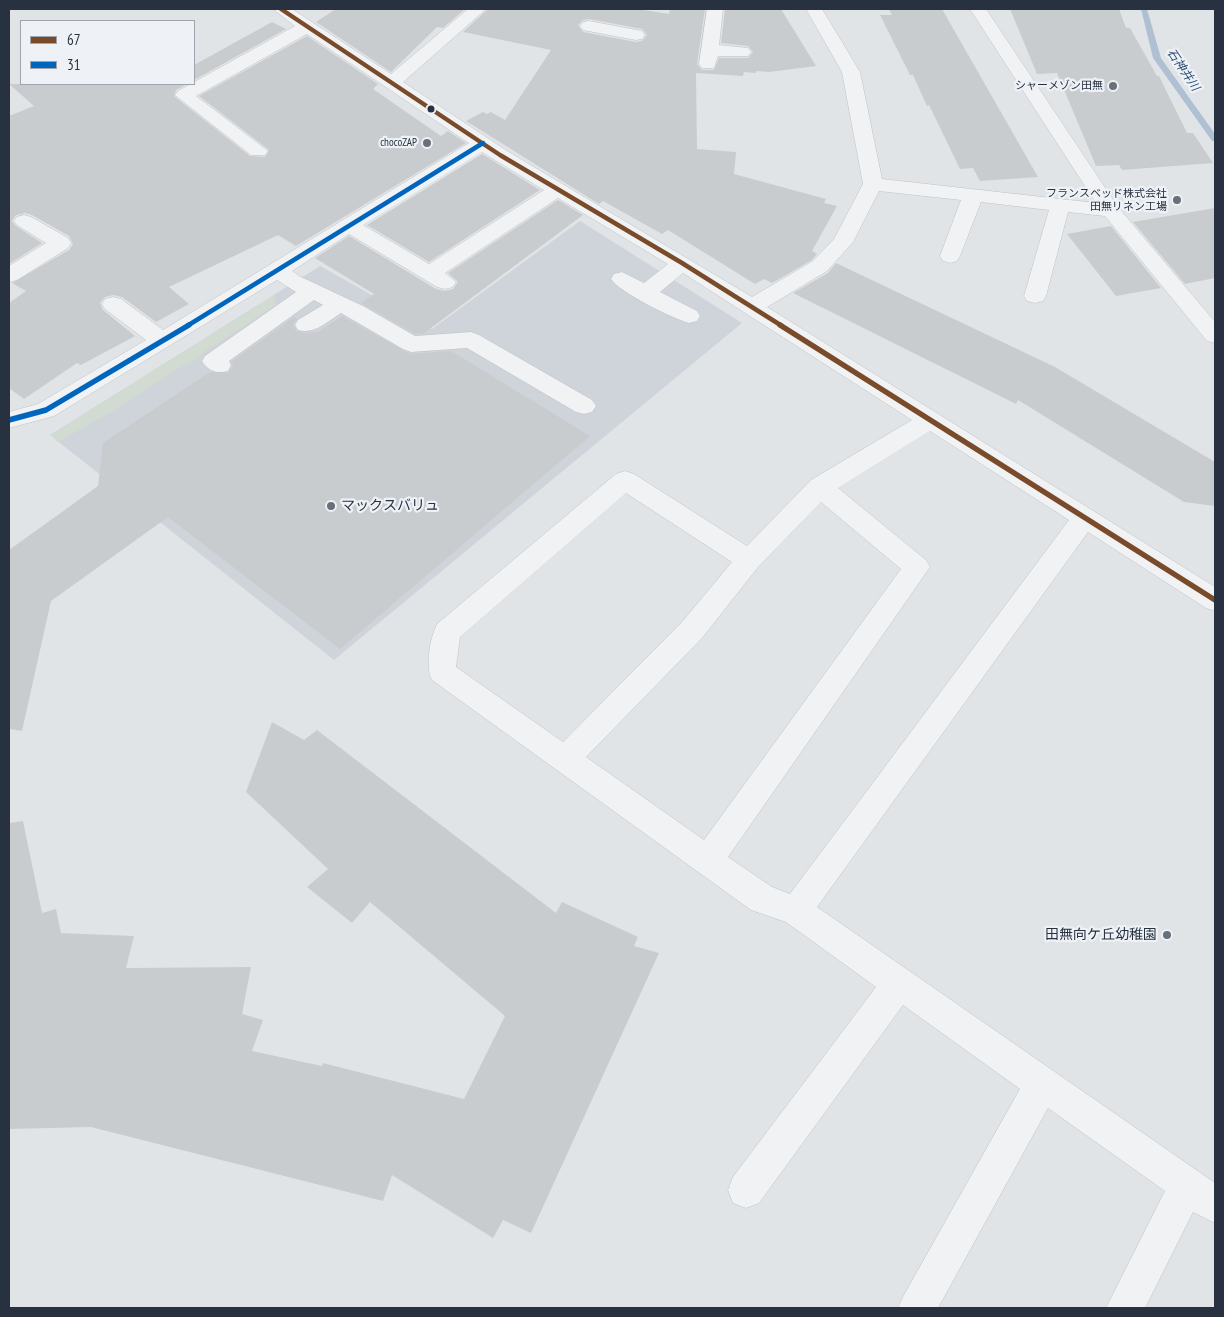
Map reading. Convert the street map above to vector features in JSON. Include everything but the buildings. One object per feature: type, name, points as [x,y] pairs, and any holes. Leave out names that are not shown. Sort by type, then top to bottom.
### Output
[{"type":"street","points":[[281,9],[483,144],[932,419],[1084,518],[1215,600]]},
{"type":"street","points":[[391,83],[478,9]]},
{"type":"street","points":[[603,9],[585,32],[636,36]]},
{"type":"street","points":[[716,9],[709,57],[742,52]]},
{"type":"street","points":[[752,307],[820,266],[843,242],[873,184],[851,72],[814,9]]},
{"type":"street","points":[[978,9],[1054,117],[1111,211],[1215,336]]},
{"type":"street","points":[[258,151],[184,95],[306,27]]},
{"type":"street","points":[[9,420],[15,420],[46,410],[279,271],[483,144]]},
{"type":"street","points":[[873,184],[1111,211]]},
{"type":"street","points":[[430,273],[559,189]]},
{"type":"street","points":[[950,256],[973,196]]},
{"type":"street","points":[[1035,296],[1060,206]]},
{"type":"street","points":[[9,275],[61,243],[24,221]]},
{"type":"street","points":[[349,226],[448,284]]},
{"type":"street","points":[[675,260],[632,285],[689,316]]},
{"type":"street","points":[[279,271],[293,282],[339,305],[356,311],[411,344],[470,340],[584,406]]},
{"type":"street","points":[[220,365],[213,361],[312,292]]},
{"type":"street","points":[[113,304],[162,341]]},
{"type":"street","points":[[306,325],[339,305]]},
{"type":"street","points":[[565,759],[692,630],[749,560],[820,487],[932,419]]},
{"type":"street","points":[[749,560],[625,480],[447,632],[442,672],[762,899],[796,911],[1201,1196],[1125,1308]]},
{"type":"street","points":[[707,861],[917,567],[820,487]]},
{"type":"street","points":[[796,911],[1084,518]]},
{"type":"street","points":[[746,1190],[899,983]]},
{"type":"street","points":[[917,1308],[1042,1084]]},
{"type":"shaded area","name":"マックスバリュ","points":[[580,221],[742,323],[334,660],[50,435],[320,266],[432,329]]},
{"type":"shaded area","points":[[274,295],[276,305],[201,354],[189,364],[187,363],[108,414],[58,442],[50,435]]},
{"type":"waterway","name":"石神井川","points":[[1144,9],[1157,58],[1215,139]]},
{"type":"transit line","name":"67","points":[[281,9],[500,155],[682,263],[1215,600]]},
{"type":"transit line","name":"31","points":[[9,420],[15,420],[46,410],[236,297],[393,197],[483,143]]},
{"type":"place","name":"シャーメゾン田無","points":[[1113,86]]},
{"type":"place","name":"chocoZAP","points":[[427,143]]},
{"type":"place","name":"フランスベッド株式会社 田無リネン工場","points":[[1177,200]]},
{"type":"place","name":"マックスバリュ","points":[[331,506]]},
{"type":"place","name":"田無向ケ丘幼稚園","points":[[1167,935]]}]
